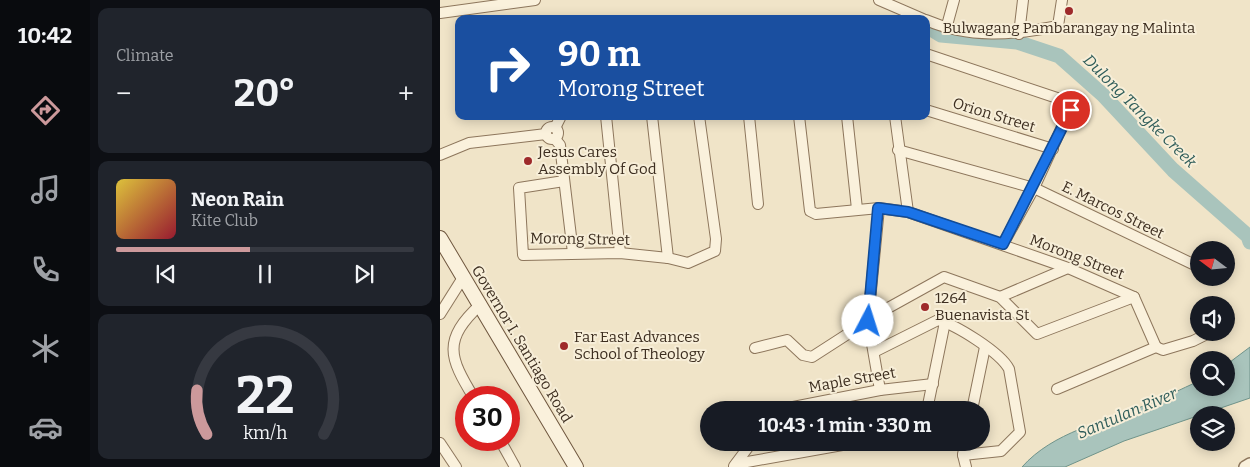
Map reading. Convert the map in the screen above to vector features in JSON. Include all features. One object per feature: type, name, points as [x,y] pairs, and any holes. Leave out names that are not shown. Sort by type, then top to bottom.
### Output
[{"type":"main road","name":"Governor I. Santiago Road","points":[[440,238],[481,304],[576,467]]},
{"type":"street","points":[[440,13],[478,3],[535,0]]},
{"type":"street","points":[[879,0],[913,15]]},
{"type":"street","points":[[946,29],[954,0]]},
{"type":"street","points":[[1019,34],[1023,0]]},
{"type":"street","points":[[930,23],[946,29],[997,35],[1019,34],[1058,26],[1062,0]]},
{"type":"street","points":[[930,55],[1069,102],[1072,105],[1034,188],[1003,244]]},
{"type":"street","name":"Orion Street","points":[[930,111],[1053,149]]},
{"type":"street","points":[[440,155],[470,144],[551,136],[558,133],[555,128],[559,120]]},
{"type":"street","points":[[606,120],[620,253]]},
{"type":"street","points":[[652,120],[668,258]]},
{"type":"street","name":"Morong Street","points":[[564,181],[519,188],[522,251],[524,255],[620,253],[668,258],[688,263],[715,251],[716,239],[700,120]]},
{"type":"street","points":[[749,120],[758,204]]},
{"type":"street","name":"Morong Street","points":[[799,120],[810,211],[816,214],[878,208],[908,212],[1068,268],[1134,297],[1156,347]]},
{"type":"street","points":[[847,120],[857,209]]},
{"type":"street","points":[[895,120],[908,212]]},
{"type":"street","points":[[551,136],[560,145],[573,253]]},
{"type":"street","name":"E. Marcos Street","points":[[898,150],[1034,188],[1190,263]]},
{"type":"street","points":[[878,208],[868,321],[880,390]]},
{"type":"street","points":[[1000,297],[1068,268]]},
{"type":"street","points":[[440,314],[464,276]]},
{"type":"street","points":[[756,348],[787,340],[803,355],[812,357],[944,276],[1000,297],[1038,334],[1134,297]]},
{"type":"street","points":[[467,386],[457,370],[453,352],[458,332],[469,315],[481,304]]},
{"type":"street","points":[[874,352],[931,321],[938,320],[945,322],[985,347],[1004,362],[1009,369],[1020,432],[1001,451],[963,455]]},
{"type":"street","points":[[929,401],[945,322]]},
{"type":"street","points":[[1058,389],[1156,347],[1163,350],[1193,341]]},
{"type":"street","points":[[974,401],[985,347]]},
{"type":"street","name":"Maple Street","points":[[824,401],[880,390],[933,384]]},
{"type":"street","points":[[440,443],[456,467]]},
{"type":"street","points":[[507,451],[516,467]]},
{"type":"street","points":[[734,465],[745,451]]},
{"type":"street","points":[[734,465],[810,451]]},
{"type":"street","points":[[964,451],[966,467]]},
{"type":"street","points":[[1245,467],[1250,464]]},
{"type":"water","name":"Santulan River","points":[[1250,347],[1250,398],[1227,406],[1190,406],[1190,418],[1124,441],[1065,467],[1022,467],[1034,455],[1064,436],[1153,402],[1190,385],[1190,396],[1235,396],[1235,358]]},
{"type":"waterway","name":"Dulong Tangke Creek","points":[[930,28],[941,35],[1017,42],[1059,56],[1103,95],[1173,170],[1248,236],[1250,242]]},
{"type":"place","name":"Bulwagang Pambarangay ng Malinta","points":[[1069,11]]},
{"type":"place","name":"Jesus Cares Assembly Of God","points":[[528,161]]},
{"type":"place","name":"1264 Buenavista St","points":[[925,307]]},
{"type":"place","name":"Far East Advances School of Theology","points":[[564,346]]},
{"type":"route","points":[[868,321],[878,208],[908,212],[1003,244],[1034,188],[1071,110]]}]
